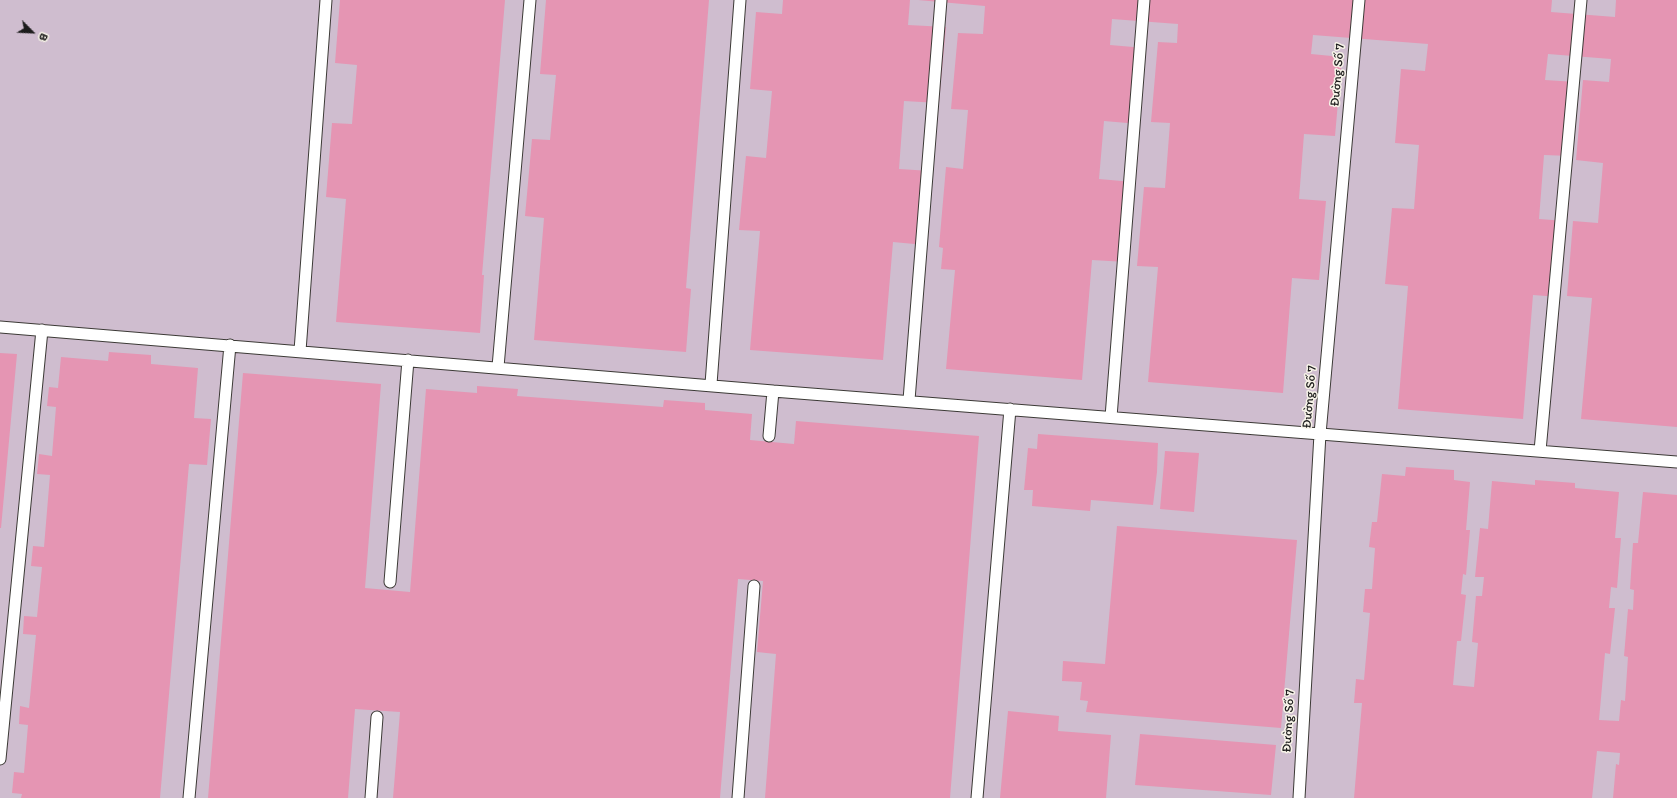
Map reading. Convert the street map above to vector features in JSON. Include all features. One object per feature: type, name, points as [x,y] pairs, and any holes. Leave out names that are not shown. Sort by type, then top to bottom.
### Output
[{"type":"lane","points":[[300,351],[326,0]]},
{"type":"lane","points":[[498,367],[530,0]]},
{"type":"lane","points":[[711,384],[740,0]]},
{"type":"lane","points":[[909,400],[941,0]]},
{"type":"lane","points":[[1111,417],[1144,0]]},
{"type":"lane","name":"Đường Số 7","points":[[1299,798],[1320,434],[1359,0]]},
{"type":"lane","points":[[1540,451],[1581,0]]},
{"type":"lane","points":[[0,327],[1677,462]]},
{"type":"lane","points":[[0,759],[42,330]]},
{"type":"lane","points":[[189,798],[230,345]]},
{"type":"lane","points":[[390,582],[408,360]]},
{"type":"lane","points":[[769,436],[774,390]]},
{"type":"lane","points":[[977,798],[1010,409]]},
{"type":"lane","points":[[738,798],[754,586]]},
{"type":"lane","points":[[371,798],[378,717]]},
{"type":"shaded area","points":[[0,0],[1677,0],[1677,798],[0,798]]},
{"type":"building","points":[[340,0],[505,0],[482,275],[484,275],[480,333],[336,322],[346,199],[326,197],[332,123],[352,124],[357,65],[335,63]]},
{"type":"building","points":[[546,0],[709,0],[686,288],[691,289],[686,352],[534,340],[544,218],[525,216],[532,139],[550,140],[556,75],[540,74]]},
{"type":"building","points":[[783,0],[910,0],[908,25],[946,27],[939,103],[904,101],[899,169],[931,171],[925,245],[893,242],[883,360],[750,350],[760,231],[739,230],[746,156],[766,158],[772,91],[750,89],[756,12],[782,14]]},
{"type":"building","points":[[918,0],[1552,0],[1551,12],[1615,17],[1616,0],[1677,0],[1677,427],[1581,419],[1592,298],[1567,296],[1573,221],[1598,223],[1603,163],[1576,160],[1583,80],[1609,82],[1611,59],[1548,54],[1545,80],[1576,82],[1570,156],[1544,155],[1539,219],[1566,221],[1559,297],[1533,295],[1523,419],[1398,409],[1408,286],[1385,284],[1392,208],[1414,209],[1419,145],[1395,143],[1401,69],[1425,71],[1428,44],[1313,35],[1311,54],[1342,57],[1335,136],[1304,134],[1299,199],[1326,201],[1319,280],[1292,278],[1283,393],[1148,382],[1158,267],[1137,266],[1144,187],[1165,188],[1170,123],[1151,122],[1158,42],[1177,43],[1178,24],[1112,19],[1110,45],[1145,48],[1139,124],[1104,121],[1099,179],[1133,182],[1126,262],[1092,260],[1082,380],[946,369],[955,270],[941,269],[943,248],[939,247],[946,167],[963,169],[968,110],[951,109],[958,33],[983,34],[985,6]]},
{"type":"building","points":[[109,352],[151,355],[151,364],[198,368],[194,418],[211,419],[207,465],[189,464],[160,798],[21,798],[22,794],[12,793],[14,772],[24,773],[28,725],[19,724],[20,706],[29,708],[36,635],[23,634],[24,616],[37,617],[42,567],[31,566],[33,546],[44,547],[50,475],[37,474],[39,454],[52,456],[56,407],[47,406],[49,387],[58,388],[61,357],[108,361]]},
{"type":"building","points":[[0,353],[17,354],[1,528],[0,528]]},
{"type":"building","points":[[243,373],[381,384],[365,588],[410,592],[426,389],[477,393],[477,386],[518,389],[517,396],[663,407],[664,400],[705,403],[705,410],[752,414],[750,440],[794,444],[796,421],[979,436],[950,798],[765,798],[776,654],[757,652],[763,581],[738,579],[720,798],[393,798],[400,712],[355,709],[348,798],[208,798]]},
{"type":"building","points":[[1038,434],[1158,443],[1157,472],[1153,505],[1091,500],[1090,511],[1032,506],[1033,490],[1024,490],[1028,448],[1037,449]]},
{"type":"building","points":[[1165,451],[1199,453],[1194,512],[1160,509]]},
{"type":"building","points":[[1406,467],[1454,470],[1454,480],[1470,482],[1466,530],[1470,530],[1466,575],[1463,574],[1461,594],[1466,595],[1461,641],[1457,641],[1453,685],[1474,687],[1478,643],[1472,642],[1476,596],[1482,596],[1484,577],[1475,577],[1480,528],[1488,529],[1492,481],[1535,485],[1535,480],[1575,483],[1575,488],[1619,492],[1615,538],[1621,538],[1617,588],[1611,587],[1609,608],[1615,608],[1610,654],[1605,653],[1599,720],[1619,721],[1621,700],[1625,701],[1628,657],[1624,656],[1628,609],[1633,610],[1634,590],[1630,589],[1633,543],[1638,543],[1643,492],[1677,495],[1677,798],[1613,798],[1616,764],[1619,765],[1620,753],[1597,751],[1592,798],[1354,798],[1362,703],[1354,703],[1356,679],[1364,680],[1370,613],[1363,612],[1365,589],[1372,589],[1375,548],[1369,547],[1372,522],[1377,522],[1382,474],[1405,476]]},
{"type":"building","points":[[1117,526],[1297,540],[1281,728],[1086,712],[1088,701],[1080,700],[1082,682],[1062,681],[1063,661],[1105,664]]},
{"type":"building","points":[[1008,711],[1059,716],[1058,731],[1111,735],[1106,798],[1000,798]]},
{"type":"building","points":[[1140,734],[1276,745],[1271,795],[1135,785]]}]
